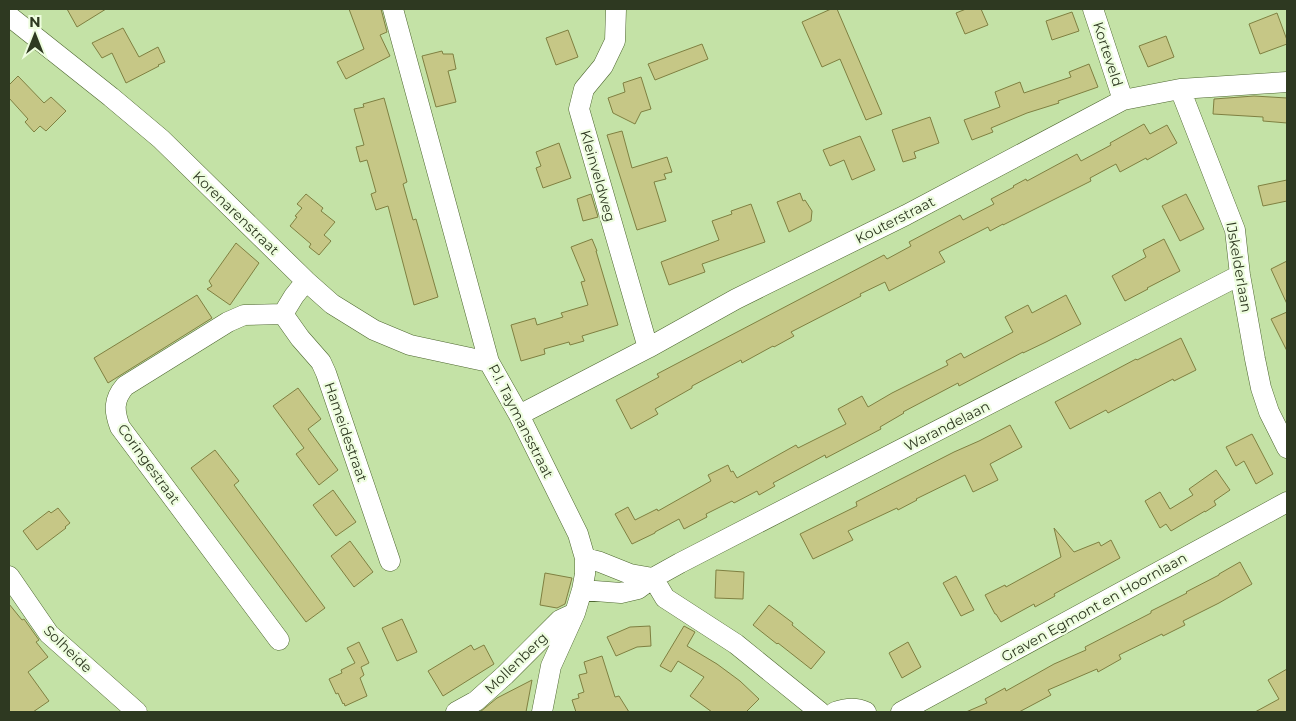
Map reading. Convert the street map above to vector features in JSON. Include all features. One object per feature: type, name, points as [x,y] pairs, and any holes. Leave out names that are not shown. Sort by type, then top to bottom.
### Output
[{"type":"street","name":"P.I. Taymansstraat","points":[[393,9],[489,362],[519,415],[578,534],[585,558],[582,590],[575,613],[551,666],[542,712]]},
{"type":"street","name":"Kleinveldweg","points":[[616,9],[615,41],[603,66],[584,89],[579,109],[648,348]]},
{"type":"street","name":"Korteveld","points":[[1093,9],[1123,100]]},
{"type":"street","name":"Korenarenstraat","points":[[9,16],[111,97],[161,140],[332,304],[374,330],[410,345],[489,362]]},
{"type":"street","name":"Kouterstraat","points":[[519,415],[736,300],[906,215],[1123,100],[1180,89],[1287,82]]},
{"type":"street","name":"IJskelderlaan","points":[[1180,89],[1235,230],[1240,275],[1261,388],[1269,412],[1287,448]]},
{"type":"street","name":"Warandelaan","points":[[582,590],[621,593],[638,589],[680,563],[1240,275]]},
{"type":"street","points":[[283,314],[306,281]]},
{"type":"street","name":"Hameidestraat","points":[[283,314],[306,346],[321,362],[326,373],[390,561]]},
{"type":"street","name":"Coringestraat","points":[[279,640],[120,427],[117,419],[116,404],[117,397],[125,386],[228,322],[244,315],[283,314]]},
{"type":"street","name":"Graven Egmont en Hoornlaan","points":[[901,712],[1287,502]]},
{"type":"street","points":[[585,558],[630,574],[654,578],[664,598],[736,644],[820,712]]},
{"type":"street","name":"Solheide","points":[[9,576],[49,634],[137,712]]},
{"type":"street","name":"Mollenberg","points":[[456,712],[476,701],[505,676],[560,620],[575,613]]},
{"type":"street","points":[[835,712],[844,708],[854,708],[866,712]]},
{"type":"building","points":[[67,9],[106,9],[77,27]]},
{"type":"building","points":[[349,9],[381,9],[387,32],[380,35],[390,56],[346,79],[337,62],[364,49]]},
{"type":"building","points":[[831,9],[837,9],[882,114],[866,120],[840,59],[822,67],[802,22]]},
{"type":"building","points":[[966,9],[981,9],[988,25],[965,34],[956,13]]},
{"type":"building","points":[[1072,12],[1079,31],[1052,40],[1046,21]]},
{"type":"building","points":[[1277,13],[1287,44],[1260,54],[1249,24]]},
{"type":"building","points":[[123,28],[139,57],[158,47],[165,62],[126,83],[112,53],[102,58],[92,43]]},
{"type":"building","points":[[568,30],[578,57],[556,65],[546,38]]},
{"type":"building","points":[[1166,36],[1174,57],[1148,67],[1139,46]]},
{"type":"building","points":[[702,44],[708,59],[655,80],[648,64]]},
{"type":"building","points":[[442,51],[443,54],[453,54],[456,69],[448,71],[456,102],[436,107],[422,56]]},
{"type":"building","points":[[1089,64],[1098,87],[991,128],[993,132],[972,140],[964,120],[1000,107],[995,92],[1020,82],[1024,93],[1071,77],[1069,72]]},
{"type":"building","points":[[18,76],[44,103],[51,97],[66,111],[46,131],[40,126],[34,132],[25,122],[28,119],[9,98],[9,85]]},
{"type":"building","points":[[641,77],[651,109],[641,112],[635,124],[613,113],[608,98],[625,92],[623,83]]},
{"type":"building","points":[[1254,96],[1287,98],[1287,123],[1263,121],[1263,117],[1213,114],[1214,99]]},
{"type":"building","points":[[384,98],[407,182],[403,184],[413,220],[416,219],[438,297],[414,305],[388,206],[376,210],[371,194],[376,192],[367,160],[360,162],[356,147],[364,145],[354,109],[364,107],[363,104]]},
{"type":"building","points":[[930,117],[939,143],[914,152],[916,158],[903,162],[892,130]]},
{"type":"building","points":[[1144,124],[1150,134],[1167,125],[1177,143],[1147,160],[1146,158],[1120,172],[1116,164],[1090,178],[1091,181],[1003,225],[990,231],[988,227],[939,252],[945,262],[889,291],[885,282],[860,294],[861,296],[791,332],[794,336],[774,347],[742,363],[741,360],[692,386],[692,388],[655,409],[658,414],[631,429],[616,400],[659,377],[657,374],[884,255],[887,259],[911,246],[909,242],[960,215],[963,220],[994,204],[991,199],[1026,179],[1027,181],[1077,154],[1081,161]]},
{"type":"building","points":[[622,131],[632,168],[667,157],[672,172],[664,174],[666,179],[654,182],[666,221],[637,230],[607,135]]},
{"type":"building","points":[[860,136],[875,170],[852,180],[844,160],[830,166],[823,150]]},
{"type":"building","points":[[559,143],[571,178],[543,188],[536,168],[541,166],[536,152]]},
{"type":"building","points":[[1287,180],[1287,201],[1263,206],[1258,186]]},
{"type":"building","points":[[800,193],[803,201],[805,200],[812,211],[811,221],[789,232],[777,202]]},
{"type":"building","points":[[306,194],[323,208],[321,211],[335,222],[324,235],[331,241],[319,255],[309,247],[311,244],[290,226],[302,208],[297,204]]},
{"type":"building","points":[[591,194],[598,217],[583,221],[577,199]]},
{"type":"building","points":[[1186,194],[1204,229],[1180,241],[1162,206]]},
{"type":"building","points":[[751,204],[765,242],[702,264],[705,272],[669,285],[661,262],[719,240],[712,221],[732,214],[731,211]]},
{"type":"building","points":[[592,239],[618,325],[582,336],[584,341],[570,345],[569,342],[544,349],[545,354],[521,361],[511,325],[535,318],[537,325],[563,317],[561,313],[588,305],[581,282],[585,281],[571,247]]},
{"type":"building","points":[[1164,239],[1180,271],[1125,301],[1112,276],[1146,257],[1143,250]]},
{"type":"building","points":[[236,243],[259,263],[230,305],[207,289],[212,286],[209,281]]},
{"type":"building","points":[[1287,261],[1287,304],[1271,269]]},
{"type":"building","points":[[197,295],[212,318],[108,383],[94,358]]},
{"type":"building","points":[[1066,295],[1081,324],[959,386],[958,383],[903,412],[880,427],[881,429],[826,458],[825,455],[773,483],[775,486],[759,495],[757,491],[734,503],[732,501],[706,514],[707,517],[684,529],[679,519],[632,544],[615,514],[628,507],[635,520],[657,509],[658,511],[711,481],[708,475],[728,465],[731,472],[733,471],[737,478],[796,445],[798,448],[846,424],[838,409],[862,396],[868,407],[948,365],[946,361],[961,353],[964,358],[1013,332],[1005,317],[1028,305],[1032,313]]},
{"type":"building","points":[[1287,312],[1287,351],[1271,319]]},
{"type":"building","points":[[1181,338],[1196,370],[1174,381],[1173,379],[1108,413],[1106,410],[1070,429],[1055,402],[1136,359]]},
{"type":"building","points":[[298,388],[321,419],[308,429],[338,470],[319,485],[296,454],[304,448],[273,406]]},
{"type":"building","points":[[1010,425],[1022,447],[990,464],[998,480],[973,492],[965,475],[898,510],[897,508],[848,531],[853,540],[813,559],[800,534],[857,506],[856,502]]},
{"type":"building","points":[[1252,434],[1273,474],[1256,484],[1244,461],[1236,466],[1226,447]]},
{"type":"building","points":[[215,450],[239,481],[234,485],[325,608],[306,622],[191,468]]},
{"type":"building","points":[[1216,470],[1230,490],[1214,501],[1216,505],[1171,531],[1166,524],[1160,528],[1145,501],[1160,492],[1170,509],[1193,495],[1189,489]]},
{"type":"building","points":[[333,490],[356,522],[336,536],[313,505]]},
{"type":"building","points":[[58,508],[70,523],[37,550],[23,531],[49,511],[51,513]]},
{"type":"building","points":[[1054,528],[1074,552],[1099,542],[1101,546],[1111,540],[1120,558],[1054,594],[1055,596],[1035,607],[1034,604],[1001,622],[985,595],[1005,585],[1006,587],[1061,557]]},
{"type":"building","points":[[350,541],[373,572],[354,587],[331,556]]},
{"type":"building","points":[[1240,562],[1252,584],[1183,621],[1185,625],[1119,655],[1121,659],[1098,672],[1097,669],[1048,690],[1051,695],[1019,712],[966,712],[987,703],[985,699],[1005,688],[1006,691],[1054,664],[1086,650],[1085,647],[1151,613],[1151,611],[1187,593]]},
{"type":"building","points":[[716,570],[744,572],[743,599],[715,598]]},
{"type":"building","points":[[545,573],[572,578],[565,604],[557,608],[540,605]]},
{"type":"building","points":[[956,576],[974,610],[961,616],[943,583]]},
{"type":"building","points":[[9,604],[22,620],[24,619],[39,640],[36,642],[48,657],[28,672],[49,701],[33,712],[9,712]]},
{"type":"building","points":[[769,605],[793,623],[792,625],[825,652],[811,669],[753,625]]},
{"type":"building","points":[[402,619],[417,652],[397,661],[382,628]]},
{"type":"building","points":[[650,626],[651,646],[637,647],[616,656],[607,637],[630,627]]},
{"type":"building","points":[[684,626],[695,632],[687,646],[717,664],[740,681],[759,699],[746,712],[712,712],[690,696],[704,677],[678,661],[671,672],[660,666]]},
{"type":"building","points":[[359,642],[369,663],[361,667],[364,675],[360,678],[367,696],[345,706],[338,693],[336,694],[329,679],[342,673],[341,670],[355,663],[347,648]]},
{"type":"building","points":[[908,642],[921,667],[902,678],[889,653]]},
{"type":"building","points":[[471,645],[474,650],[484,645],[494,664],[443,696],[428,671]]},
{"type":"building","points":[[602,656],[615,697],[619,696],[629,712],[576,712],[572,700],[579,698],[578,694],[584,692],[579,675],[587,673],[584,662]]},
{"type":"building","points":[[1287,669],[1287,712],[1255,712],[1279,699],[1268,680]]},
{"type":"building","points":[[532,680],[526,712],[480,712],[497,698]]}]
